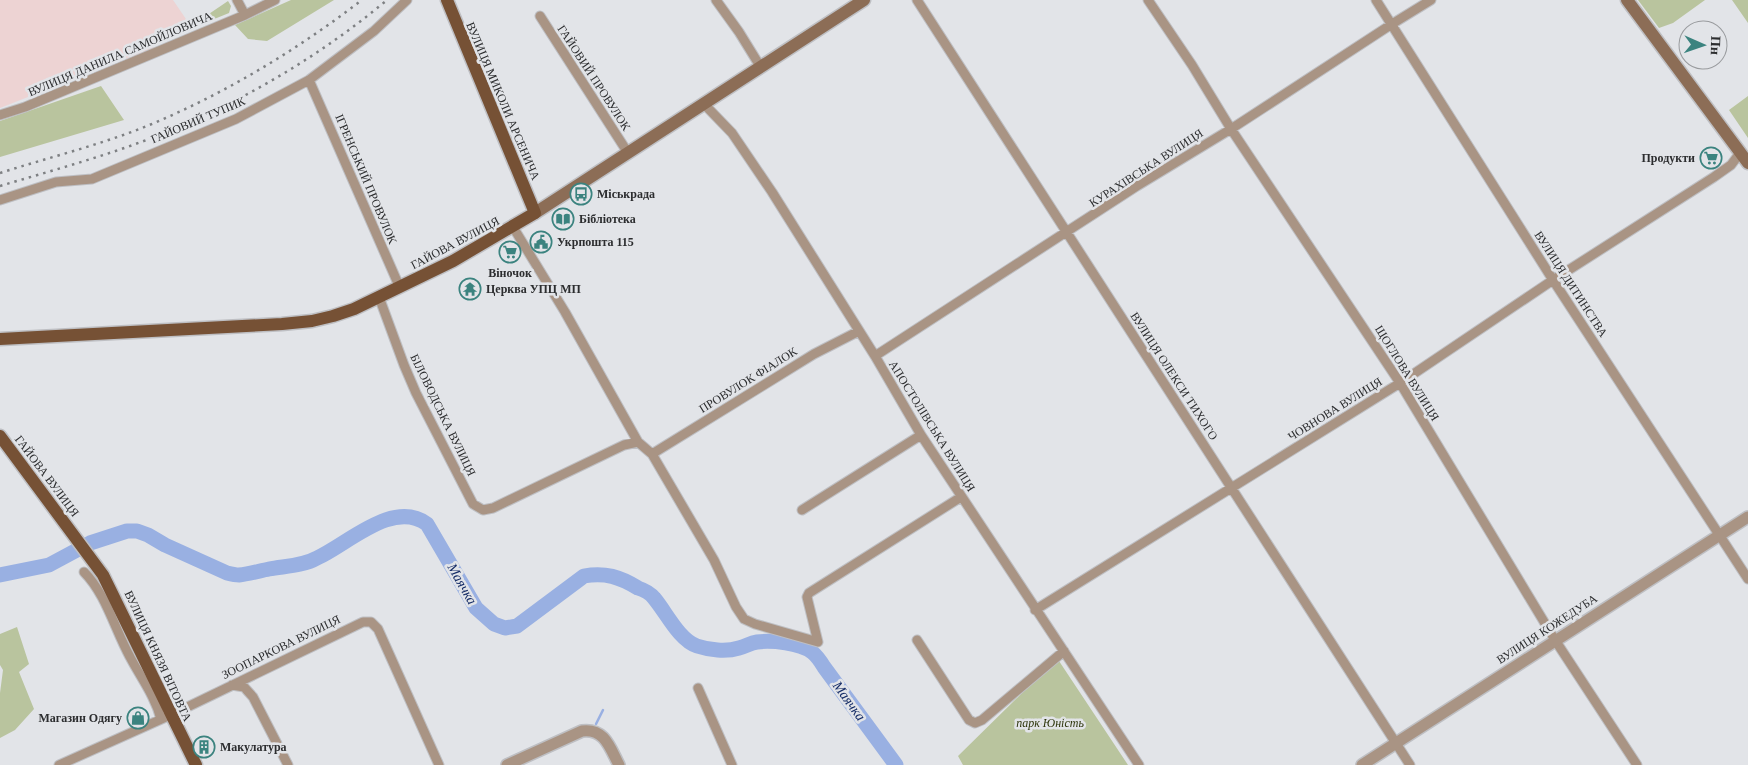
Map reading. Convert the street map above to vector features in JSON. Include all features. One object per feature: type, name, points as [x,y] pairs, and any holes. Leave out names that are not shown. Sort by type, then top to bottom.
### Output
[{"type":"main road","name":"ВУЛИЦЯ МИКОЛИ АРСЕНИЧА","points":[[447,0],[535,213]]},
{"type":"main road","name":"ГАЙОВА ВУЛИЦЯ","points":[[0,340],[312,321],[354,309],[453,261],[513,227],[864,0]]},
{"type":"main road","points":[[1627,0],[1748,164]]},
{"type":"main road","name":"ГАЙОВА ВУЛИЦЯ","points":[[0,436],[94,560]]},
{"type":"main road","name":"ВУЛИЦЯ КНЯЗЯ ВІТОВТА","points":[[94,560],[112,592],[166,717],[196,765]]},
{"type":"street","points":[[237,0],[245,15]]},
{"type":"street","name":"ВУЛИЦЯ ДАНИЛА САМОЙЛОВИЧА","points":[[0,115],[34,103],[245,15],[275,0]]},
{"type":"street","name":"ГАЙОВИЙ ТУПИК","points":[[0,200],[56,182],[92,179],[236,119],[309,80],[374,31],[408,0]]},
{"type":"street","points":[[716,0],[760,66]]},
{"type":"street","name":"ВУЛИЦЯ ОЛЕКСИ ТИХОГО","points":[[917,0],[1410,765]]},
{"type":"street","name":"ЩОГЛОВА ВУЛИЦЯ","points":[[1148,0],[1192,65],[1231,129],[1400,383],[1555,640],[1637,765]]},
{"type":"street","name":"ВУЛИЦЯ ДИТИНСТВА","points":[[1376,0],[1554,280],[1748,579]]},
{"type":"street","name":"КУРАХІВСЬКА ВУЛИЦЯ","points":[[875,356],[1137,186],[1231,129],[1432,0]]},
{"type":"street","name":"ГАЙОВИЙ ПРОВУЛОК","points":[[540,16],[628,153]]},
{"type":"street","name":"ІГРЕНСЬКИЙ ПРОВУЛОК","points":[[309,80],[400,288]]},
{"type":"street","name":"АПОСТОЛІВСЬКА ВУЛИЦЯ","points":[[703,103],[732,133],[772,192],[875,356],[921,435],[1139,765]]},
{"type":"street","name":"ЧОВНОВА ВУЛИЦЯ","points":[[1035,610],[1400,383],[1554,280],[1714,177],[1730,165],[1740,153]]},
{"type":"street","points":[[513,227],[565,312],[638,442],[652,454],[714,560],[736,607],[744,619],[755,624],[818,642],[807,598],[808,593],[961,497]]},
{"type":"street","name":"БІЛОВОДСЬКА ВУЛИЦЯ","points":[[379,297],[416,393],[473,504],[482,510],[493,508],[624,446],[638,442]]},
{"type":"street","name":"ПРОВУЛОК ФІАЛОК","points":[[652,454],[814,354],[859,331]]},
{"type":"street","points":[[802,510],[921,435]]},
{"type":"street","name":"ВУЛИЦЯ КОЖЕДУБА","points":[[1362,765],[1748,517]]},
{"type":"street","points":[[84,572],[107,609],[130,657],[158,707],[166,717]]},
{"type":"street","name":"ЗООПАРКОВА ВУЛИЦЯ","points":[[59,765],[166,717],[363,622],[372,622],[378,629],[439,765]]},
{"type":"street","points":[[916,640],[969,720],[975,723],[982,720],[1064,651]]},
{"type":"street","points":[[232,684],[244,687],[253,697],[288,765]]},
{"type":"street","points":[[698,688],[732,765]]},
{"type":"street","points":[[507,765],[582,731],[590,730],[597,731],[606,742],[619,765]]},
{"type":"shaded area","points":[[0,0],[173,0],[188,22],[152,44],[153,48],[0,108]]},
{"type":"green space","points":[[291,0],[334,0],[267,41],[248,39],[235,25]]},
{"type":"green space","points":[[1638,0],[1705,0],[1673,23],[1659,28]]},
{"type":"green space","points":[[1732,0],[1748,0],[1748,23]]},
{"type":"green space","points":[[228,1],[231,6],[229,13],[202,24],[200,20]]},
{"type":"green space","points":[[101,86],[124,120],[0,157],[0,121]]},
{"type":"green space","points":[[1748,96],[1748,138],[1729,110]]},
{"type":"green space","points":[[17,627],[29,664],[19,672],[34,709],[15,730],[0,738],[0,693],[3,670],[0,665],[0,634]]},
{"type":"green space","name":"парк Юність","points":[[1059,661],[1128,765],[963,765],[958,756],[1023,692]]},
{"type":"waterway","name":"Маячка","points":[[0,575],[49,565],[90,543],[127,531],[137,531],[148,535],[165,545],[227,573],[243,575],[306,563],[356,534],[385,520],[400,517],[414,518],[427,524],[476,608],[494,624],[505,628],[517,626],[584,576],[606,575],[619,578],[649,593],[684,638],[697,646],[729,650],[763,641],[770,641],[793,644],[807,649],[819,659],[896,765]]},
{"type":"waterway","points":[[596,724],[603,710]]},
{"type":"railway","points":[[0,173],[142,128],[200,102],[256,72],[362,0]]},
{"type":"railway","points":[[0,186],[141,142],[239,99],[301,63],[387,0]]},
{"type":"place","name":"Продукти","points":[[1711,158]]},
{"type":"place","name":"Міськрада","points":[[581,194]]},
{"type":"place","name":"Бібліотека","points":[[563,219]]},
{"type":"place","name":"Укрпошта 115","points":[[541,242]]},
{"type":"place","name":"Віночок","points":[[510,252]]},
{"type":"place","name":"Церква УПЦ МП","points":[[470,289]]},
{"type":"place","name":"Магазин Одягу","points":[[138,718]]},
{"type":"place","name":"Макулатура","points":[[204,747]]}]
